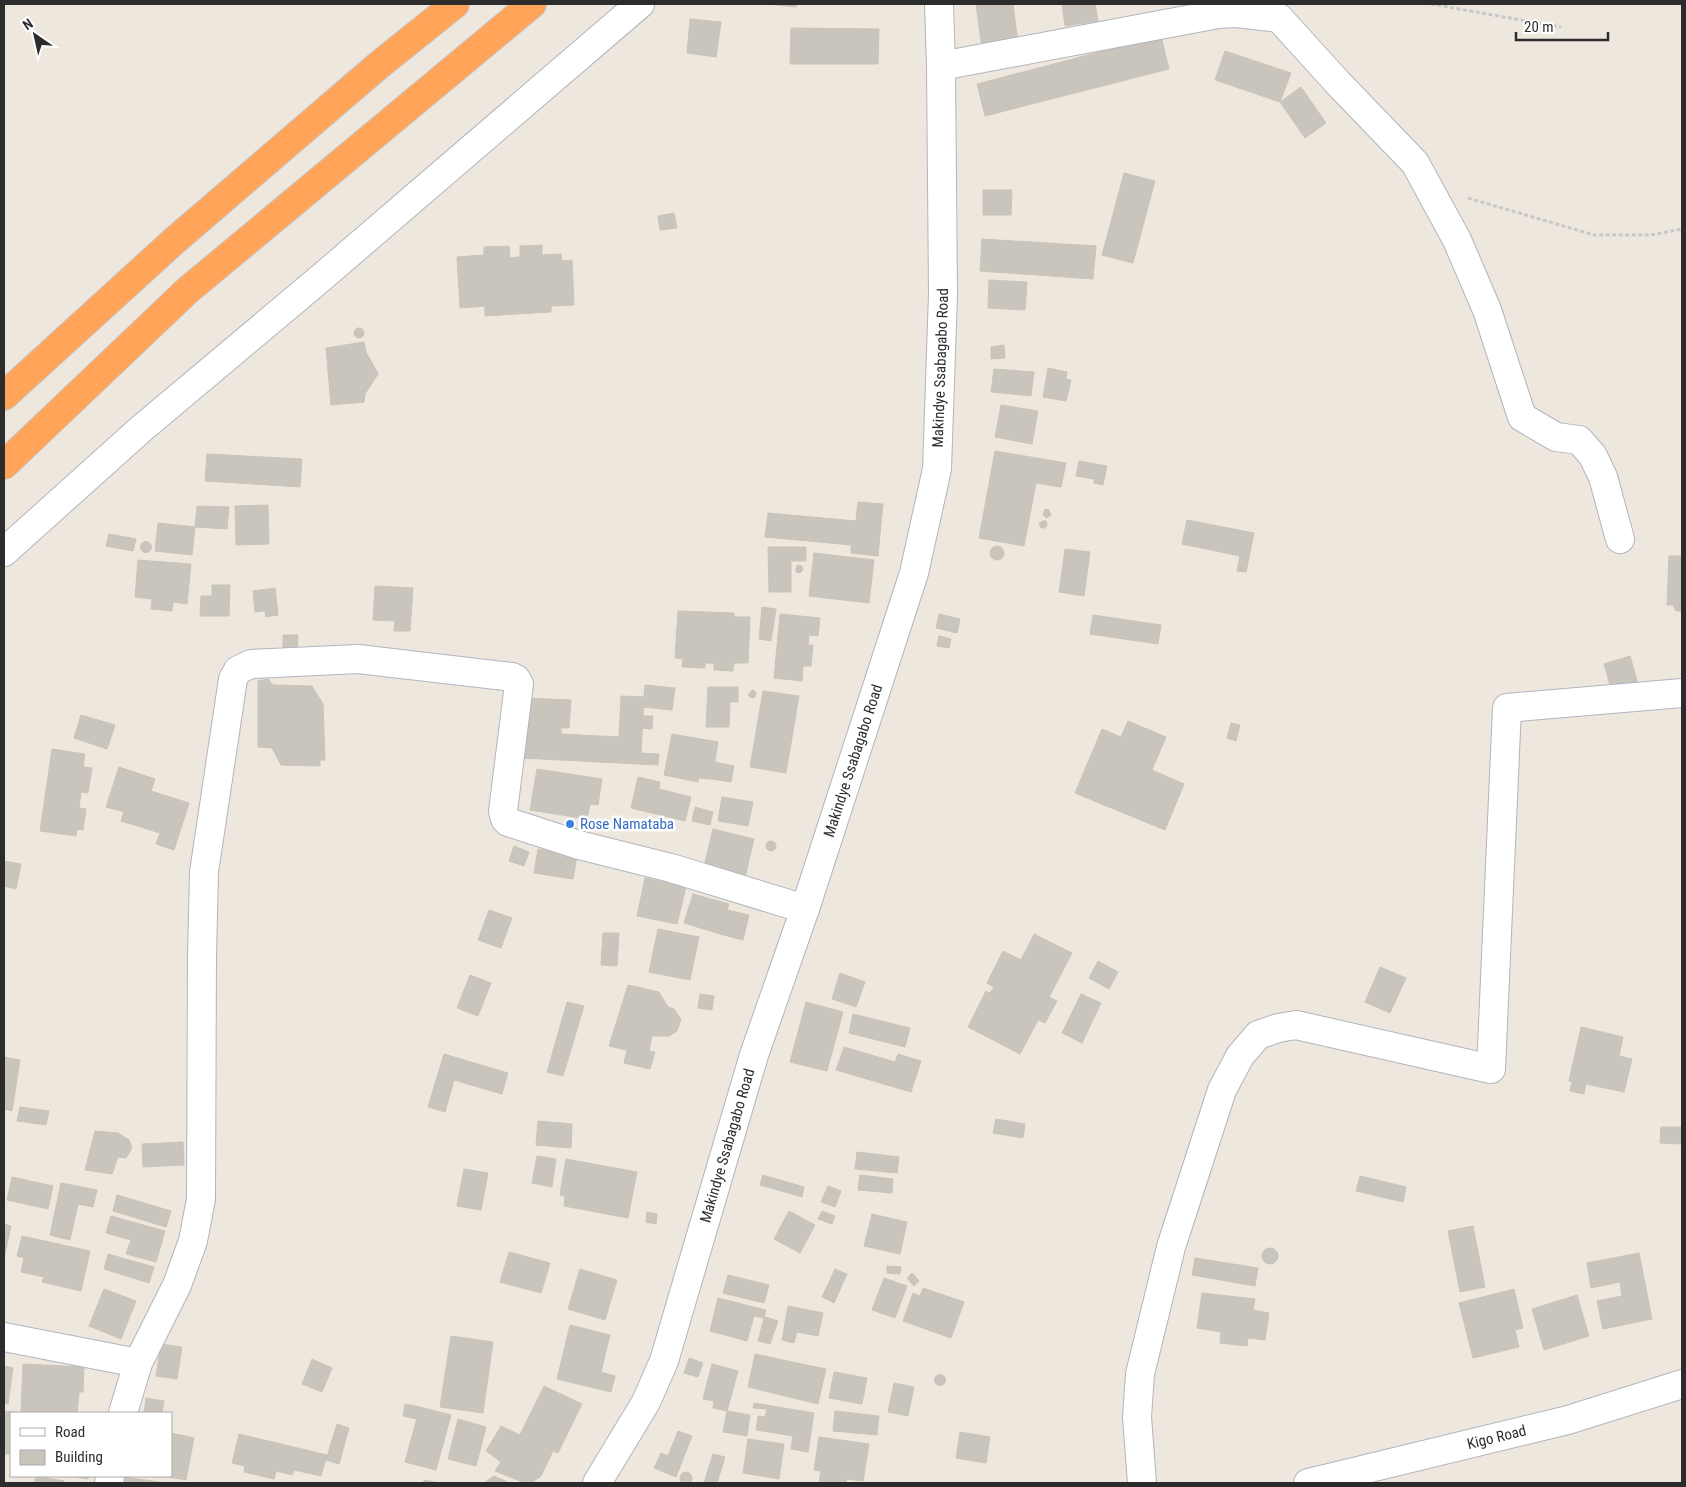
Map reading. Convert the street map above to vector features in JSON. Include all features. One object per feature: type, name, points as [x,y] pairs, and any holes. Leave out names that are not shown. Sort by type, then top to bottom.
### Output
[{"type":"highway","points":[[4,396],[181,234],[379,65],[455,4]]},
{"type":"highway","points":[[4,465],[188,290],[532,4]]},
{"type":"street","points":[[4,552],[141,429],[322,277],[640,4]]},
{"type":"street","name":"Makindye Ssabagabo Road","points":[[597,1483],[646,1402],[664,1360],[754,1055],[805,909],[914,573],[937,469],[943,294],[940,9]]},
{"type":"street","points":[[941,66],[1218,14],[1236,13],[1279,18],[1415,163],[1457,240],[1486,310],[1522,417],[1556,437],[1580,440],[1593,456],[1603,477],[1620,539]]},
{"type":"street","points":[[123,1412],[138,1363],[177,1285],[193,1241],[201,1199],[204,872],[232,679],[238,670],[251,664],[358,659],[512,677],[516,679],[518,684],[503,811],[508,822],[579,845],[671,868],[805,909]]},
{"type":"street","points":[[1142,1483],[1137,1417],[1140,1374],[1171,1247],[1222,1090],[1240,1056],[1258,1035],[1278,1028],[1296,1025],[1491,1068],[1507,708],[1682,693]]},
{"type":"street","points":[[4,1337],[138,1363]]},
{"type":"street","name":"Kigo Road","points":[[1308,1483],[1568,1420],[1682,1384]]},
{"type":"path","points":[[1431,4],[1561,28]]},
{"type":"path","points":[[1427,185],[1594,235],[1651,235],[1682,229]]},
{"type":"building","points":[[767,4],[797,4],[796,7]]},
{"type":"building","points":[[976,4],[1013,4],[1018,43],[982,48]]},
{"type":"building","points":[[1062,4],[1095,4],[1098,21],[1065,26]]},
{"type":"building","points":[[690,19],[721,22],[716,57],[687,53]]},
{"type":"building","points":[[791,28],[879,29],[878,64],[790,64]]},
{"type":"building","points":[[1161,36],[1169,69],[985,116],[977,84]]},
{"type":"building","points":[[1225,51],[1291,73],[1280,102],[1215,80]]},
{"type":"building","points":[[1301,87],[1326,123],[1305,138],[1280,102]]},
{"type":"building","points":[[1124,173],[1155,181],[1133,263],[1102,255]]},
{"type":"building","points":[[983,190],[1012,190],[1011,215],[983,215]]},
{"type":"building","points":[[674,213],[677,228],[660,230],[658,216]]},
{"type":"building","points":[[982,239],[1096,246],[1093,279],[980,271]]},
{"type":"building","points":[[542,245],[542,255],[561,254],[562,261],[572,260],[574,305],[551,306],[551,312],[485,316],[485,306],[460,308],[457,257],[484,255],[484,247],[509,246],[510,258],[520,257],[520,246]]},
{"type":"building","points":[[989,280],[1027,282],[1025,310],[988,308]]},
{"type":"building","points":[[359,328],[364,333],[359,338],[354,333]]},
{"type":"building","points":[[364,342],[366,352],[378,374],[365,394],[364,402],[331,405],[326,348]]},
{"type":"building","points":[[1004,345],[1005,358],[991,359],[991,347]]},
{"type":"building","points":[[1048,368],[1067,372],[1066,379],[1071,380],[1066,401],[1043,397]]},
{"type":"building","points":[[994,369],[1034,372],[1031,396],[991,392]]},
{"type":"building","points":[[1001,405],[1038,411],[1032,444],[995,437]]},
{"type":"building","points":[[995,451],[1066,463],[1061,487],[1036,483],[1024,546],[979,538]]},
{"type":"building","points":[[207,454],[302,459],[300,487],[205,481]]},
{"type":"building","points":[[1079,461],[1107,466],[1103,485],[1094,483],[1094,479],[1076,476]]},
{"type":"building","points":[[858,502],[883,504],[878,556],[851,553],[851,545],[765,537],[768,513],[856,521]]},
{"type":"building","points":[[268,505],[269,544],[236,545],[235,506]]},
{"type":"building","points":[[197,506],[229,507],[227,529],[195,527]]},
{"type":"building","points":[[1045,509],[1049,510],[1051,515],[1047,518],[1043,515]]},
{"type":"building","points":[[1187,520],[1254,533],[1246,572],[1237,571],[1240,556],[1182,544]]},
{"type":"building","points":[[1042,521],[1046,521],[1047,525],[1045,528],[1041,528],[1039,524]]},
{"type":"building","points":[[158,523],[195,527],[192,555],[155,551]]},
{"type":"building","points":[[109,534],[136,539],[133,551],[106,546]]},
{"type":"building","points":[[144,542],[148,542],[151,547],[150,551],[144,552],[141,549],[141,545]]},
{"type":"building","points":[[997,546],[1002,548],[1004,553],[1002,558],[997,560],[992,558],[990,553],[992,548]]},
{"type":"building","points":[[768,547],[806,547],[806,561],[791,561],[791,592],[769,592]]},
{"type":"building","points":[[1065,549],[1090,552],[1084,596],[1059,592]]},
{"type":"building","points":[[814,553],[874,560],[869,603],[809,596]]},
{"type":"building","points":[[1669,556],[1682,556],[1682,611],[1676,611],[1673,605],[1667,605]]},
{"type":"building","points":[[138,560],[191,564],[187,604],[173,602],[172,611],[151,609],[152,599],[135,597]]},
{"type":"building","points":[[798,565],[802,566],[803,570],[800,573],[796,572]]},
{"type":"building","points":[[212,585],[230,585],[229,616],[200,616],[201,596],[212,596]]},
{"type":"building","points":[[375,586],[413,588],[410,631],[394,631],[395,621],[373,620]]},
{"type":"building","points":[[275,588],[278,615],[266,617],[265,611],[255,612],[253,591]]},
{"type":"building","points":[[762,607],[776,609],[771,641],[759,639]]},
{"type":"building","points":[[678,611],[734,613],[734,617],[750,617],[748,663],[734,663],[733,671],[714,670],[714,663],[705,663],[705,668],[682,667],[683,659],[675,658]]},
{"type":"building","points":[[780,614],[820,618],[818,636],[809,635],[808,645],[813,645],[811,666],[803,666],[802,681],[774,678]]},
{"type":"building","points":[[939,614],[960,619],[957,633],[936,628]]},
{"type":"building","points":[[1093,615],[1161,625],[1158,644],[1090,634]]},
{"type":"building","points":[[283,635],[298,635],[297,653],[283,653]]},
{"type":"building","points":[[939,636],[951,639],[949,648],[937,646]]},
{"type":"building","points":[[1630,656],[1638,684],[1612,692],[1604,664]]},
{"type":"building","points":[[268,679],[273,685],[312,686],[323,704],[325,760],[320,760],[320,766],[281,765],[272,748],[258,747],[258,681]]},
{"type":"building","points":[[645,685],[675,688],[672,710],[643,707]]},
{"type":"building","points":[[708,687],[738,687],[738,702],[730,702],[729,727],[706,727]]},
{"type":"building","points":[[752,690],[756,692],[755,697],[751,698],[748,695]]},
{"type":"building","points":[[763,691],[799,696],[786,773],[750,767]]},
{"type":"building","points":[[621,696],[644,697],[641,753],[659,754],[658,765],[521,758],[524,698],[571,700],[569,728],[561,728],[561,734],[619,737]]},
{"type":"building","points":[[81,715],[115,725],[107,749],[74,738]]},
{"type":"building","points":[[643,716],[653,716],[652,729],[642,728]]},
{"type":"building","points":[[1128,721],[1166,737],[1152,770],[1184,784],[1165,830],[1075,793],[1102,729],[1121,737]]},
{"type":"building","points":[[1231,723],[1240,725],[1236,741],[1227,738]]},
{"type":"building","points":[[672,734],[718,742],[712,779],[699,778],[698,782],[664,775]]},
{"type":"building","points":[[52,749],[85,754],[83,767],[92,768],[88,793],[81,792],[79,808],[86,809],[83,830],[77,829],[76,836],[40,831]]},
{"type":"building","points":[[714,762],[734,766],[731,782],[712,779]]},
{"type":"building","points":[[119,767],[155,779],[151,791],[189,803],[174,850],[156,844],[160,833],[121,821],[124,812],[106,807]]},
{"type":"building","points":[[537,769],[602,779],[598,805],[590,804],[587,819],[530,810]]},
{"type":"building","points":[[638,777],[660,782],[659,789],[691,797],[685,821],[631,808]]},
{"type":"building","points":[[722,797],[753,802],[748,826],[718,821]]},
{"type":"building","points":[[695,807],[713,812],[710,825],[692,821]]},
{"type":"building","points":[[713,829],[754,839],[744,881],[703,871]]},
{"type":"building","points":[[769,841],[773,841],[776,846],[775,850],[769,851],[766,848],[766,844]]},
{"type":"building","points":[[514,846],[529,852],[524,866],[509,861]]},
{"type":"building","points":[[538,849],[577,855],[573,879],[534,873]]},
{"type":"building","points":[[4,861],[21,864],[16,889],[4,886]]},
{"type":"building","points":[[645,878],[686,887],[677,924],[637,916]]},
{"type":"building","points":[[693,894],[729,904],[720,934],[684,923]]},
{"type":"building","points":[[489,910],[512,918],[501,948],[478,940]]},
{"type":"building","points":[[727,910],[749,915],[743,940],[720,934]]},
{"type":"building","points":[[658,929],[699,937],[690,980],[649,972]]},
{"type":"building","points":[[603,933],[619,933],[617,966],[601,965]]},
{"type":"building","points":[[1034,934],[1072,953],[1049,997],[1057,1001],[1045,1023],[1038,1020],[1020,1054],[968,1027],[986,991],[990,993],[994,987],[987,983],[1003,951],[1021,960]]},
{"type":"building","points":[[1098,961],[1118,972],[1109,989],[1089,978]]},
{"type":"building","points":[[1380,967],[1406,978],[1390,1013],[1365,1002]]},
{"type":"building","points":[[840,973],[865,982],[856,1007],[832,999]]},
{"type":"building","points":[[470,975],[491,983],[478,1016],[457,1008]]},
{"type":"building","points":[[628,985],[659,992],[668,1007],[674,1009],[681,1019],[677,1031],[669,1036],[652,1036],[649,1051],[655,1052],[650,1069],[624,1063],[627,1050],[609,1046]]},
{"type":"building","points":[[700,994],[714,996],[712,1010],[698,1008]]},
{"type":"building","points":[[1081,994],[1101,1003],[1082,1043],[1062,1033]]},
{"type":"building","points":[[567,1002],[584,1006],[563,1076],[547,1072]]},
{"type":"building","points":[[806,1002],[843,1012],[827,1071],[790,1062]]},
{"type":"building","points":[[853,1014],[910,1028],[905,1047],[849,1033]]},
{"type":"building","points":[[1581,1027],[1623,1037],[1619,1056],[1632,1059],[1624,1092],[1586,1084],[1584,1094],[1570,1091],[1572,1082],[1569,1081]]},
{"type":"building","points":[[844,1047],[895,1062],[898,1054],[921,1061],[911,1092],[836,1070]]},
{"type":"building","points":[[444,1054],[508,1073],[502,1094],[454,1080],[445,1112],[428,1107]]},
{"type":"building","points":[[4,1057],[20,1060],[12,1111],[4,1109]]},
{"type":"building","points":[[20,1107],[49,1111],[46,1125],[17,1121]]},
{"type":"building","points":[[996,1119],[1025,1124],[1023,1138],[993,1133]]},
{"type":"building","points":[[538,1121],[572,1124],[571,1148],[536,1145]]},
{"type":"building","points":[[1661,1127],[1682,1127],[1682,1144],[1660,1143]]},
{"type":"building","points":[[95,1131],[118,1133],[129,1140],[132,1148],[126,1158],[118,1157],[112,1174],[85,1170]]},
{"type":"building","points":[[183,1142],[184,1165],[143,1167],[142,1144]]},
{"type":"building","points":[[857,1152],[899,1157],[897,1173],[855,1169]]},
{"type":"building","points":[[537,1156],[556,1159],[552,1187],[532,1183]]},
{"type":"building","points":[[566,1159],[637,1172],[628,1218],[564,1206],[565,1196],[560,1195]]},
{"type":"building","points":[[464,1169],[488,1173],[481,1210],[457,1206]]},
{"type":"building","points":[[763,1175],[804,1187],[802,1197],[760,1185]]},
{"type":"building","points":[[860,1175],[893,1179],[892,1193],[858,1190]]},
{"type":"building","points":[[1360,1176],[1406,1187],[1403,1202],[1356,1191]]},
{"type":"building","points":[[12,1177],[53,1186],[48,1209],[7,1200]]},
{"type":"building","points":[[61,1183],[97,1190],[93,1207],[78,1204],[70,1240],[50,1235]]},
{"type":"building","points":[[828,1186],[841,1191],[835,1207],[821,1202]]},
{"type":"building","points":[[117,1195],[171,1211],[166,1227],[113,1211]]},
{"type":"building","points":[[789,1211],[815,1225],[800,1253],[774,1239]]},
{"type":"building","points":[[822,1211],[835,1216],[832,1224],[818,1219]]},
{"type":"building","points":[[647,1212],[657,1214],[656,1224],[646,1222]]},
{"type":"building","points":[[872,1214],[907,1222],[900,1254],[864,1246]]},
{"type":"building","points":[[111,1216],[165,1231],[156,1262],[126,1254],[131,1240],[106,1233]]},
{"type":"building","points":[[4,1224],[11,1226],[4,1259]]},
{"type":"building","points":[[1473,1226],[1485,1287],[1460,1292],[1448,1231]]},
{"type":"building","points":[[22,1236],[90,1251],[81,1291],[42,1282],[44,1277],[21,1272],[24,1258],[17,1256]]},
{"type":"building","points":[[1270,1248],[1276,1250],[1278,1256],[1276,1262],[1270,1264],[1264,1262],[1262,1256],[1264,1250]]},
{"type":"building","points":[[509,1252],[550,1263],[541,1293],[500,1282]]},
{"type":"building","points":[[1639,1253],[1652,1319],[1603,1329],[1597,1301],[1622,1296],[1620,1282],[1591,1288],[1587,1263]]},
{"type":"building","points":[[108,1254],[154,1267],[149,1283],[104,1269]]},
{"type":"building","points":[[1195,1258],[1258,1268],[1255,1286],[1192,1275]]},
{"type":"building","points":[[887,1266],[901,1267],[900,1274],[887,1273]]},
{"type":"building","points":[[580,1269],[617,1280],[605,1320],[568,1309]]},
{"type":"building","points":[[835,1269],[847,1274],[834,1303],[822,1297]]},
{"type":"building","points":[[912,1273],[919,1281],[914,1286],[907,1278]]},
{"type":"building","points":[[728,1275],[769,1285],[764,1303],[723,1293]]},
{"type":"building","points":[[884,1278],[907,1286],[895,1318],[872,1310]]},
{"type":"building","points":[[923,1288],[964,1302],[951,1338],[903,1321],[913,1293],[920,1296]]},
{"type":"building","points":[[104,1289],[136,1301],[121,1339],[89,1326]]},
{"type":"building","points":[[1514,1289],[1523,1328],[1515,1330],[1519,1347],[1473,1358],[1459,1303]]},
{"type":"building","points":[[1202,1293],[1255,1299],[1253,1310],[1269,1313],[1265,1340],[1248,1338],[1247,1346],[1220,1343],[1221,1332],[1197,1328]]},
{"type":"building","points":[[1577,1295],[1589,1336],[1544,1350],[1532,1309]]},
{"type":"building","points":[[718,1298],[766,1310],[764,1318],[754,1316],[747,1341],[710,1331]]},
{"type":"building","points":[[788,1306],[823,1313],[818,1336],[797,1332],[794,1343],[782,1340]]},
{"type":"building","points":[[764,1318],[778,1321],[770,1344],[758,1341]]},
{"type":"building","points":[[570,1325],[610,1335],[601,1372],[615,1376],[611,1392],[557,1379]]},
{"type":"building","points":[[451,1336],[493,1342],[483,1413],[440,1407]]},
{"type":"building","points":[[161,1344],[182,1347],[177,1379],[156,1376]]},
{"type":"building","points":[[755,1354],[797,1363],[789,1397],[748,1387]]},
{"type":"building","points":[[689,1358],[703,1363],[698,1377],[684,1373]]},
{"type":"building","points":[[312,1359],[332,1368],[322,1392],[302,1384]]},
{"type":"building","points":[[797,1363],[826,1369],[818,1404],[789,1397]]},
{"type":"building","points":[[23,1364],[84,1367],[83,1392],[79,1392],[77,1412],[21,1412]]},
{"type":"building","points":[[712,1364],[738,1371],[727,1411],[713,1408],[714,1401],[703,1399]]},
{"type":"building","points":[[4,1366],[13,1368],[8,1404],[4,1403]]},
{"type":"building","points":[[834,1372],[867,1378],[862,1404],[829,1398]]},
{"type":"building","points":[[938,1375],[942,1375],[945,1380],[944,1384],[938,1385],[935,1382],[935,1378]]},
{"type":"building","points":[[894,1383],[914,1387],[908,1416],[888,1412]]},
{"type":"building","points":[[544,1386],[582,1404],[558,1453],[520,1435]]},
{"type":"building","points":[[146,1398],[164,1401],[162,1412],[144,1412]]},
{"type":"building","points":[[754,1403],[814,1413],[808,1452],[791,1449],[793,1436],[756,1430],[758,1416],[765,1417],[767,1409],[753,1408]]},
{"type":"building","points":[[405,1404],[420,1407],[417,1419],[403,1416]]},
{"type":"building","points":[[420,1407],[451,1415],[436,1470],[405,1462]]},
{"type":"building","points":[[4,1411],[12,1412],[10,1412],[10,1441],[4,1441]]},
{"type":"building","points":[[727,1411],[750,1415],[747,1436],[723,1432]]},
{"type":"building","points":[[835,1411],[879,1416],[877,1435],[833,1431]]},
{"type":"building","points":[[458,1419],[486,1427],[476,1466],[448,1459]]},
{"type":"building","points":[[337,1424],[349,1428],[339,1464],[326,1460]]},
{"type":"building","points":[[501,1426],[553,1451],[541,1476],[531,1483],[525,1483],[495,1471],[501,1462],[486,1451]]},
{"type":"building","points":[[678,1431],[692,1436],[676,1477],[654,1468],[661,1453],[668,1456]]},
{"type":"building","points":[[960,1432],[990,1437],[986,1463],[956,1458]]},
{"type":"building","points":[[172,1433],[194,1438],[186,1480],[169,1477],[172,1477]]},
{"type":"building","points":[[239,1434],[327,1455],[321,1476],[294,1470],[292,1475],[276,1471],[274,1479],[244,1472],[245,1466],[232,1463]]},
{"type":"building","points":[[819,1437],[869,1444],[863,1481],[847,1479],[846,1483],[819,1483],[821,1471],[814,1470]]},
{"type":"building","points":[[748,1439],[784,1444],[779,1479],[743,1473]]},
{"type":"building","points":[[4,1441],[10,1441],[10,1454],[4,1454]]},
{"type":"building","points":[[713,1454],[725,1457],[717,1483],[704,1483]]},
{"type":"building","points":[[686,1472],[692,1478],[686,1484],[680,1478]]},
{"type":"building","points":[[494,1476],[510,1483],[484,1483]]},
{"type":"building","points":[[36,1477],[64,1481],[63,1483],[34,1483]]},
{"type":"building","points":[[118,1477],[125,1477],[165,1483],[117,1483]]},
{"type":"building","points":[[424,1480],[440,1483],[424,1483]]},
{"type":"place","name":"Rose Namataba","points":[[570,824]]}]
